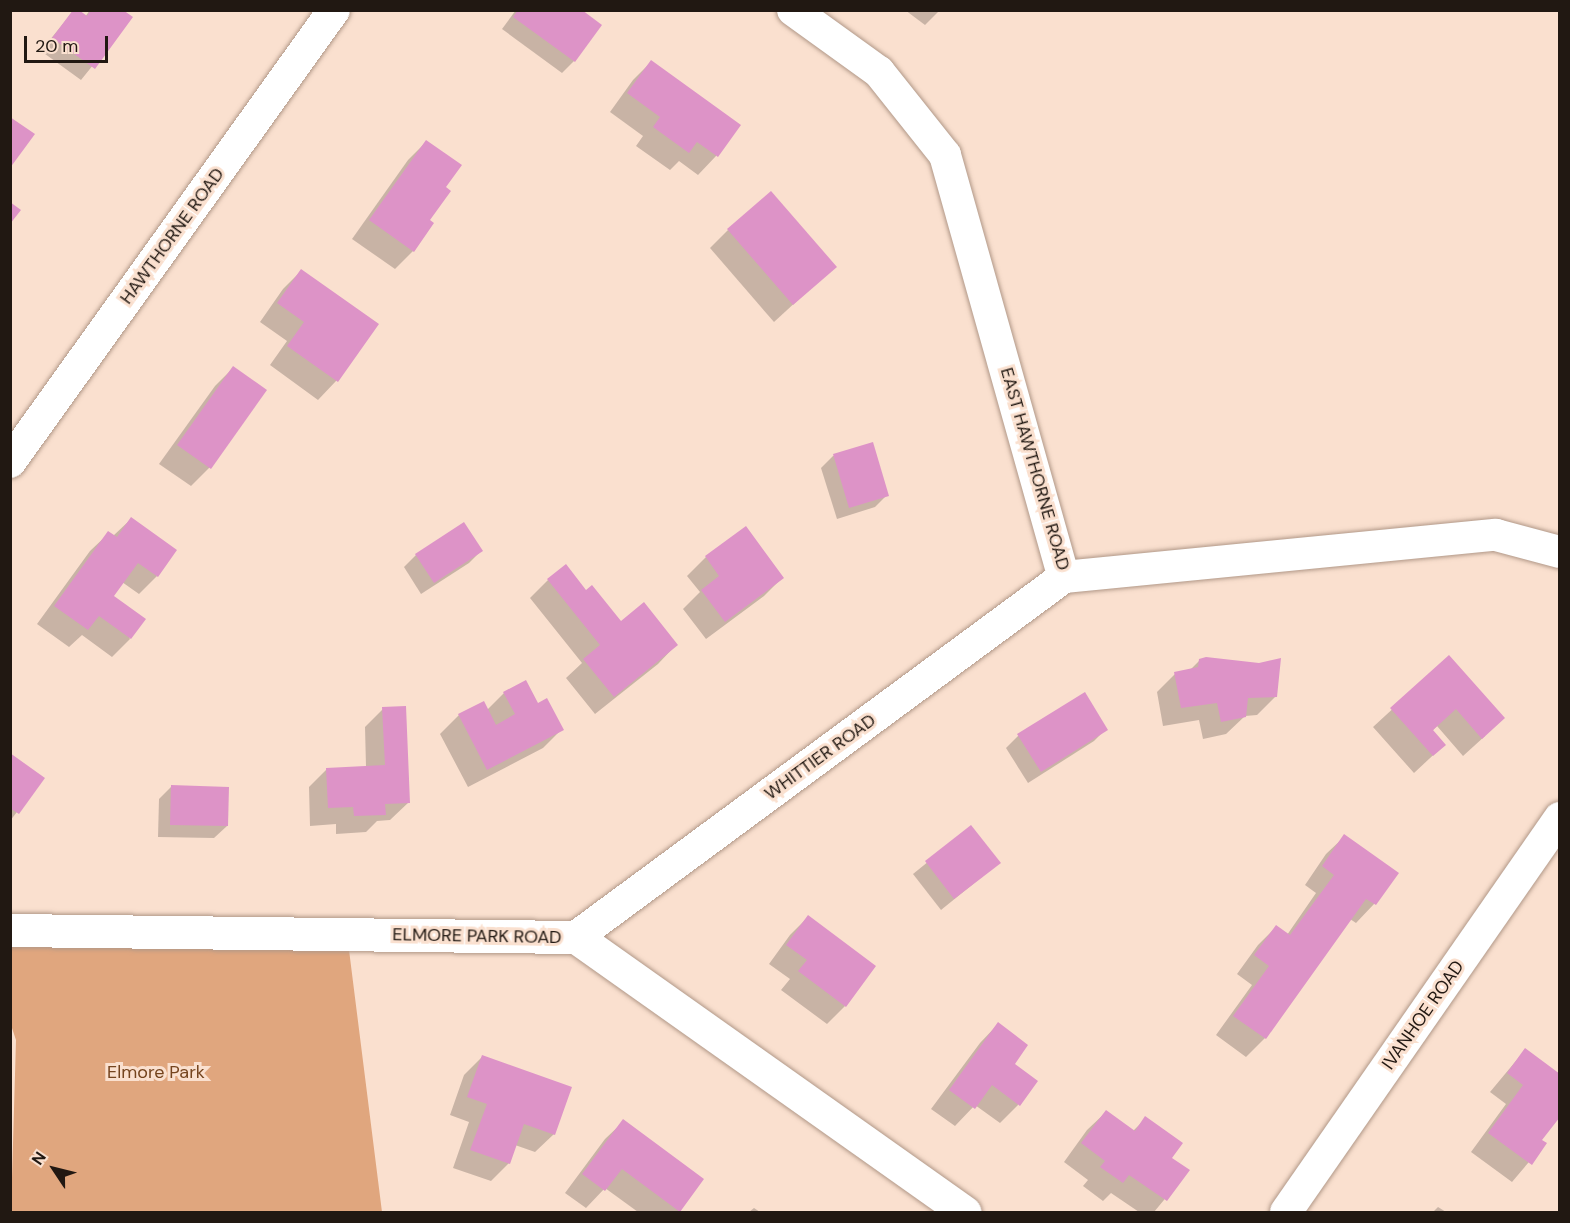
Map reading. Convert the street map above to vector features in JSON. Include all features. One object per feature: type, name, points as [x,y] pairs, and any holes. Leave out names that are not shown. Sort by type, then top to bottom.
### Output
[{"type":"street","name":"HAWTHORNE ROAD","points":[[10,462],[334,10]]},
{"type":"street","name":"EAST HAWTHORNE ROAD","points":[[793,10],[879,72],[945,155],[1064,578],[1496,535],[1560,552]]},
{"type":"street","name":"WHITTIER ROAD","points":[[576,937],[1064,578]]},
{"type":"street","name":"IVANHOE ROAD","points":[[1286,1212],[1560,818]]},
{"type":"street","name":"ELMORE PARK ROAD","points":[[10,930],[576,937],[964,1212]]},
{"type":"green space","name":"Elmore Park","points":[[11,930],[347,934],[382,1212],[11,1212],[16,1040],[11,1025]]},
{"type":"building","points":[[73,10],[79,10],[87,16],[91,10],[123,10],[133,17],[95,69],[52,38]]},
{"type":"building","points":[[518,10],[582,10],[602,25],[575,62],[513,17]]},
{"type":"building","points":[[651,60],[741,125],[718,157],[697,142],[689,153],[653,127],[660,117],[627,93]]},
{"type":"building","points":[[10,117],[35,134],[10,168]]},
{"type":"building","points":[[426,140],[462,165],[446,187],[451,191],[430,220],[434,223],[414,252],[369,220]]},
{"type":"building","points":[[771,191],[837,267],[793,305],[727,229]]},
{"type":"building","points":[[10,202],[21,210],[10,224]]},
{"type":"building","points":[[301,269],[379,324],[338,382],[287,346],[304,322],[277,303]]},
{"type":"building","points":[[233,366],[267,390],[211,469],[177,445]]},
{"type":"building","points":[[873,442],[889,496],[849,508],[833,454]]},
{"type":"building","points":[[131,517],[177,550],[158,577],[138,563],[114,596],[146,619],[131,639],[99,616],[88,630],[54,606],[108,531],[117,537]]},
{"type":"building","points":[[464,522],[483,551],[434,583],[415,554]]},
{"type":"building","points":[[746,526],[784,578],[725,622],[701,590],[719,576],[705,556]]},
{"type":"building","points":[[566,564],[586,590],[592,585],[621,621],[644,602],[678,645],[614,697],[583,659],[600,645],[547,579]]},
{"type":"building","points":[[1449,655],[1505,718],[1482,739],[1456,709],[1433,730],[1446,745],[1433,756],[1390,708]]},
{"type":"building","points":[[1206,657],[1259,663],[1281,658],[1277,697],[1248,698],[1246,717],[1221,722],[1217,703],[1181,708],[1174,672],[1198,667],[1199,659]]},
{"type":"building","points":[[526,680],[538,703],[547,698],[564,730],[487,770],[458,714],[484,701],[496,725],[515,714],[503,692]]},
{"type":"building","points":[[1085,692],[1108,730],[1041,772],[1017,734]]},
{"type":"building","points":[[406,706],[410,803],[385,804],[386,815],[354,816],[353,807],[328,808],[326,768],[385,765],[382,707]]},
{"type":"building","points":[[10,753],[45,778],[19,814],[10,808]]},
{"type":"building","points":[[171,785],[229,787],[228,826],[170,825]]},
{"type":"building","points":[[971,825],[1001,863],[954,899],[925,861]]},
{"type":"building","points":[[1344,834],[1399,873],[1376,905],[1366,899],[1266,1039],[1233,1016],[1269,966],[1254,955],[1276,925],[1290,935],[1334,875],[1322,866]]},
{"type":"building","points":[[808,915],[876,966],[846,1007],[798,971],[807,960],[786,945]]},
{"type":"building","points":[[998,1022],[1028,1045],[1015,1064],[1038,1081],[1020,1106],[992,1085],[975,1109],[949,1090]]},
{"type":"building","points":[[1525,1048],[1560,1074],[1560,1117],[1542,1140],[1547,1143],[1532,1165],[1488,1133],[1523,1085],[1507,1073]]},
{"type":"building","points":[[482,1055],[572,1087],[555,1135],[524,1124],[510,1164],[470,1150],[487,1104],[467,1097]]},
{"type":"building","points":[[1106,1110],[1135,1131],[1145,1116],[1183,1143],[1172,1158],[1190,1170],[1167,1201],[1129,1175],[1123,1183],[1100,1167],[1105,1161],[1081,1143]]},
{"type":"building","points":[[623,1119],[704,1179],[680,1212],[622,1169],[605,1191],[582,1174]]}]
